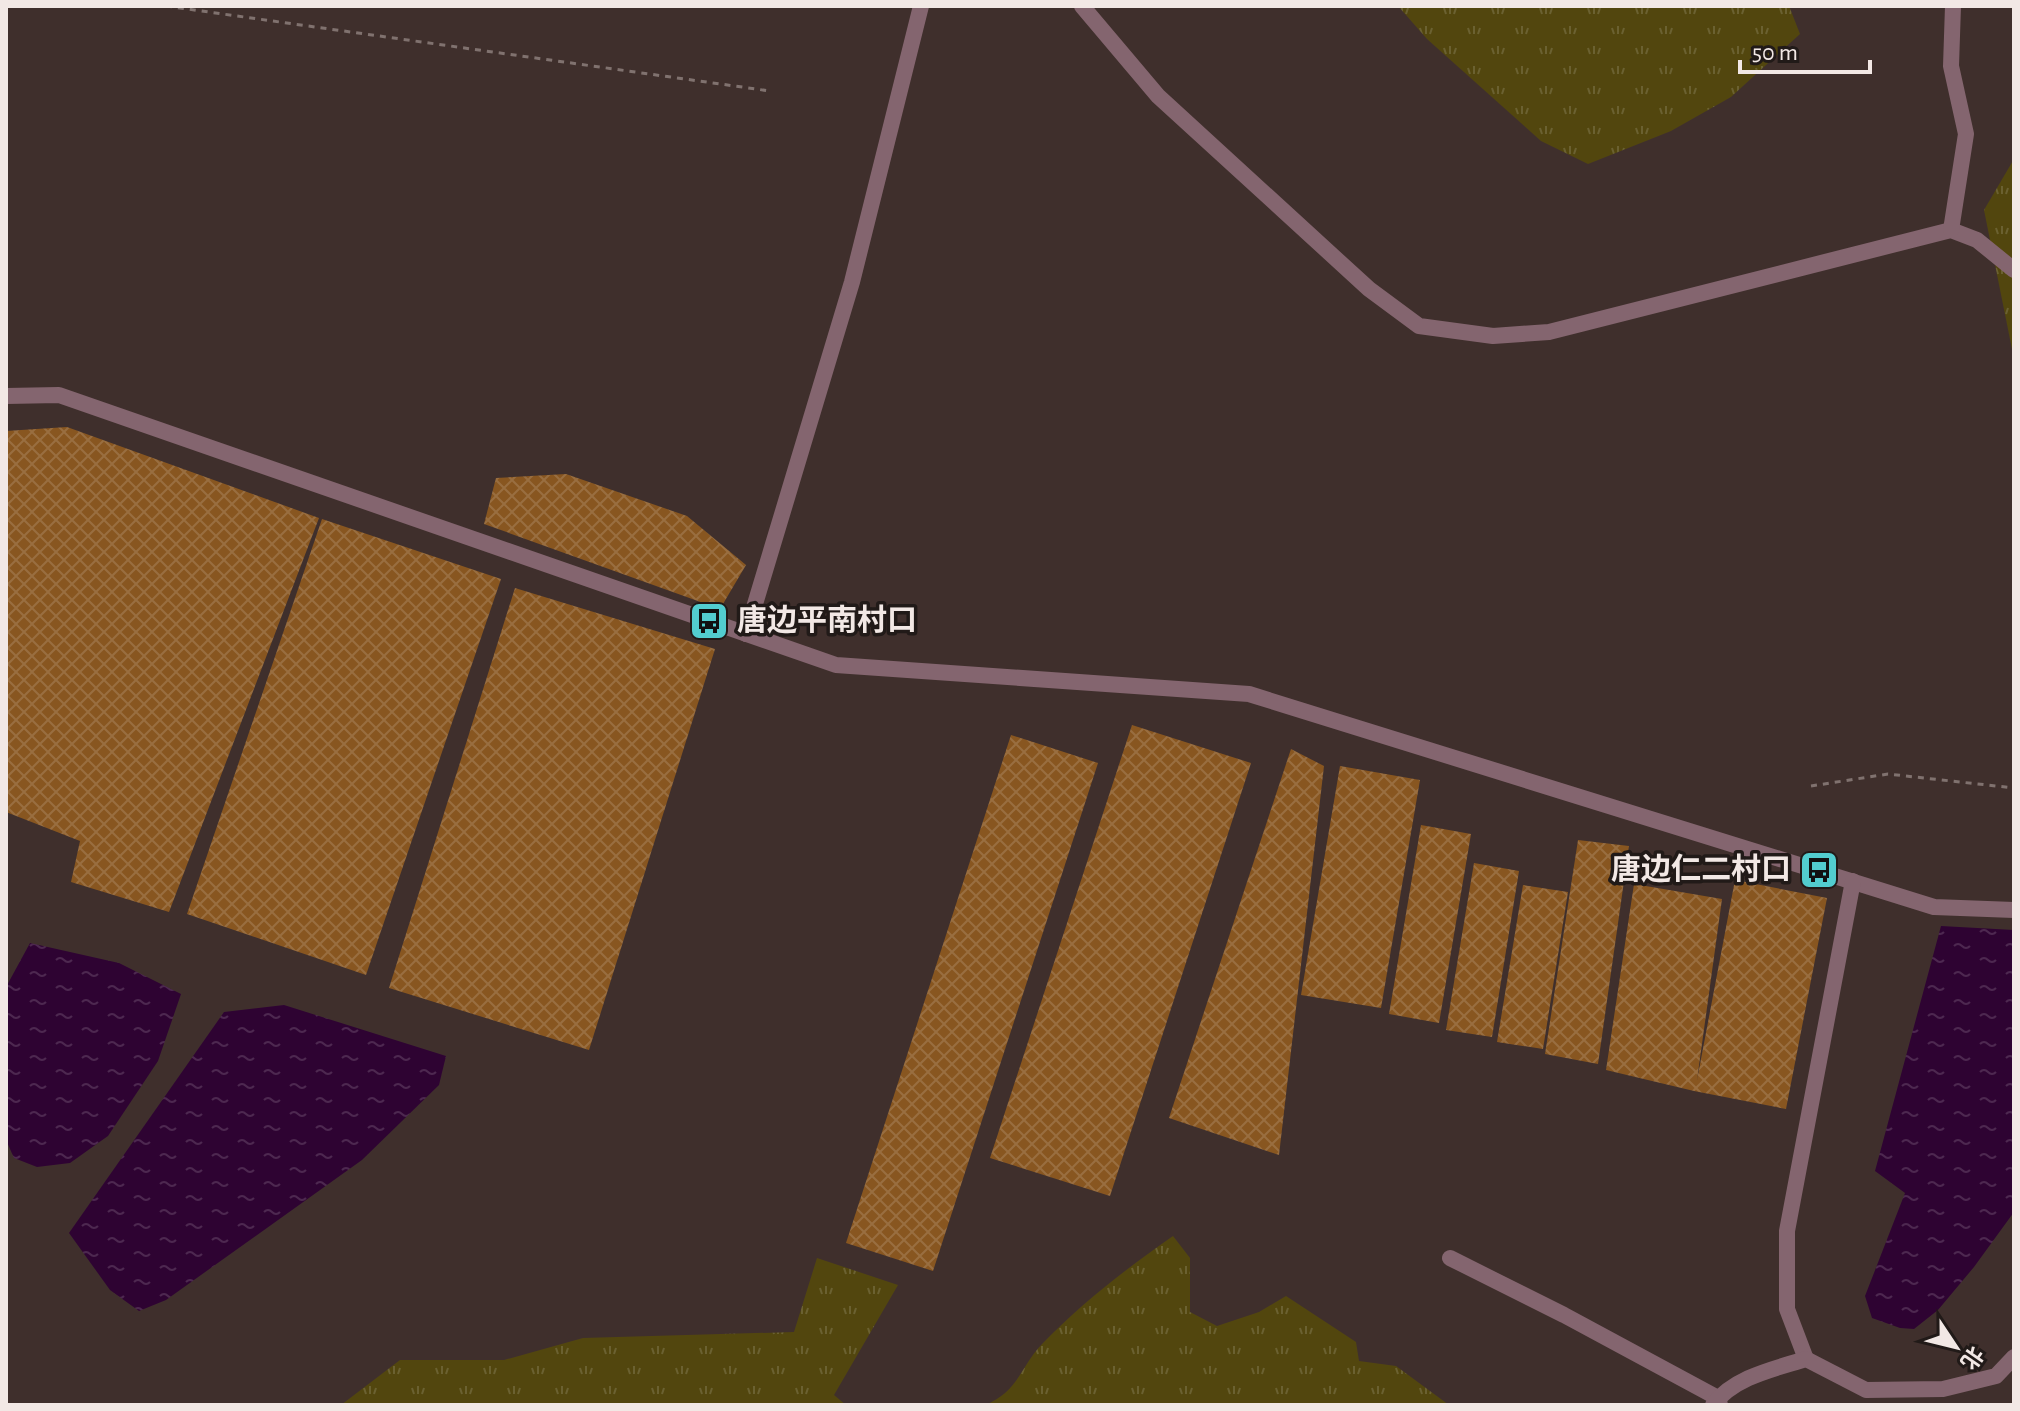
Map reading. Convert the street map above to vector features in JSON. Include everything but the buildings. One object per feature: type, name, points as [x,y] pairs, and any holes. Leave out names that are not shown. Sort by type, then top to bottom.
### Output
[{"type":"street","points":[[746,634],[852,282],[921,6]]},
{"type":"street","points":[[1082,6],[1158,96],[1369,289],[1419,326],[1493,336],[1549,332],[1951,230],[1977,240],[2014,270]]},
{"type":"street","points":[[1951,230],[1966,134],[1951,66],[1953,6]]},
{"type":"street","points":[[6,396],[59,395],[836,665],[1249,694],[1934,907],[2014,910]]},
{"type":"street","points":[[1853,881],[1787,1231],[1787,1309],[1806,1359],[1866,1390],[1943,1389],[1996,1376],[2014,1357]]},
{"type":"street","points":[[1450,1258],[1564,1315],[1717,1403],[1755,1374],[1806,1359]]},
{"type":"path","points":[[166,6],[770,91]]},
{"type":"path","points":[[1811,786],[1888,774],[2014,788]]},
{"type":"green space","points":[[1398,6],[1789,6],[1800,34],[1731,97],[1671,131],[1588,164],[1541,141],[1427,39]]},
{"type":"green space","points":[[2014,159],[2014,359],[1984,210]]},
{"type":"green space","points":[[1173,1236],[1190,1258],[1190,1312],[1217,1326],[1259,1312],[1286,1296],[1356,1342],[1359,1361],[1396,1366],[1449,1405],[985,1405],[1012,1385],[1035,1352],[1073,1314]]},
{"type":"green space","points":[[817,1258],[898,1285],[834,1395],[846,1405],[341,1405],[400,1360],[504,1360],[583,1338],[794,1332]]},
{"type":"water","points":[[1941,926],[2014,930],[2014,1212],[1938,1310],[1914,1329],[1900,1328],[1872,1318],[1865,1296],[1905,1193],[1875,1171]]},
{"type":"water","points":[[30,943],[119,963],[181,994],[158,1061],[108,1136],[70,1163],[37,1167],[14,1158],[6,1140],[6,987]]},
{"type":"water","points":[[284,1005],[446,1056],[439,1085],[362,1160],[166,1300],[139,1311],[110,1290],[69,1233],[224,1012]]},
{"type":"place","name":"唐边平南村口","points":[[709,621]]},
{"type":"place","name":"唐边仁二村口","points":[[1819,870]]}]
